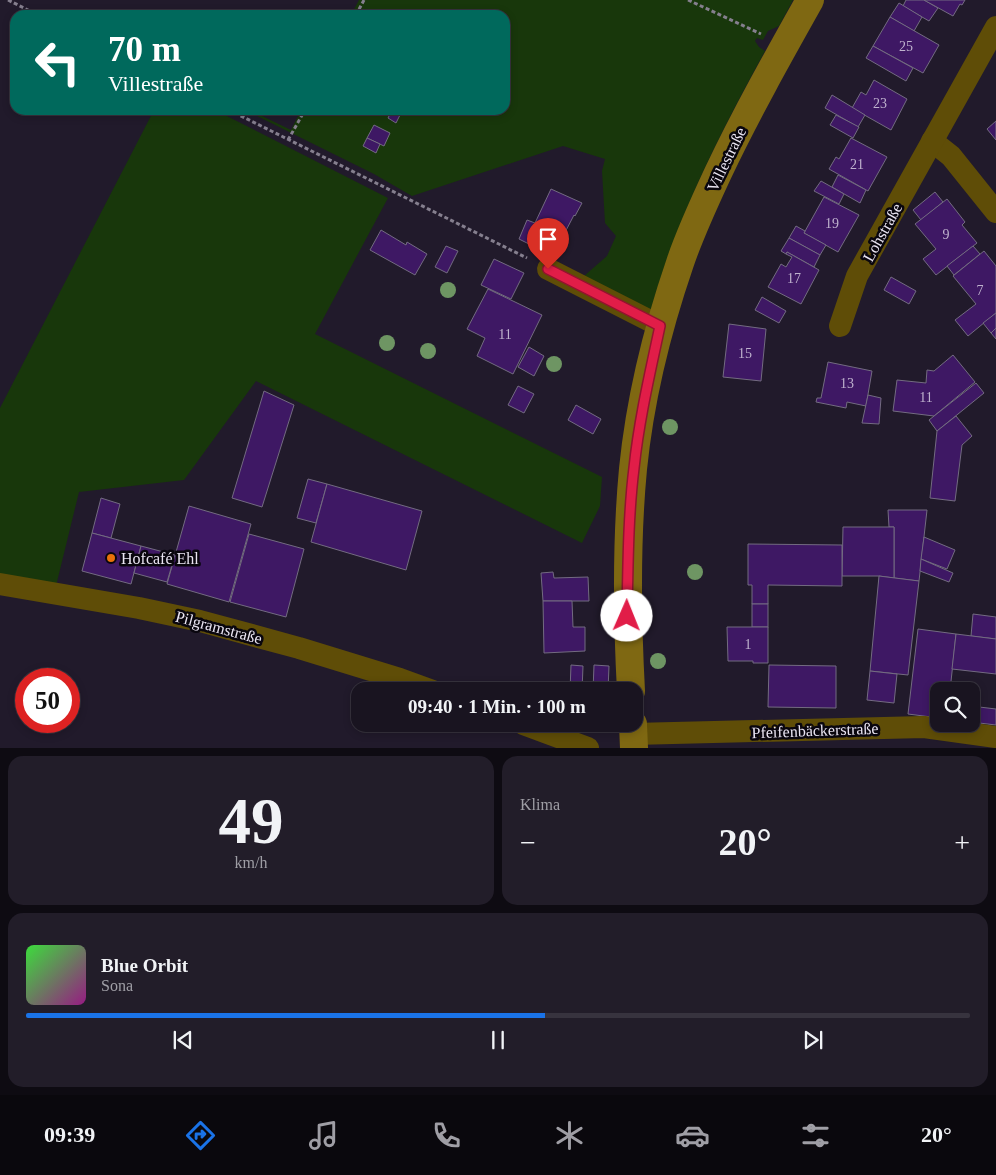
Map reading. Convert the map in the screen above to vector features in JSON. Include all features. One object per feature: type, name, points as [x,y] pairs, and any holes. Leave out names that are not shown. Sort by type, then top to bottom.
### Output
[{"type":"main road","name":"Villestraße","points":[[631,682],[627,616],[629,541],[634,468],[643,401],[660,326],[680,262],[703,205],[734,140],[810,0]]},
{"type":"street","name":"Lohstraße","points":[[840,326],[857,276],[996,27]]},
{"type":"street","points":[[932,141],[951,156],[996,212]]},
{"type":"street","points":[[548,269],[660,326]]},
{"type":"street","name":"Pilgramstraße","points":[[0,584],[139,608],[200,621],[299,648],[408,682]]},
{"type":"street","name":"Pfeifenbäckerstraße","points":[[633,735],[668,741],[924,727],[996,737]]},
{"type":"street","points":[[545,732],[588,748]]},
{"type":"path","points":[[8,0],[28,10]]},
{"type":"path","points":[[688,0],[785,45]]},
{"type":"path","points":[[239,115],[548,269]]},
{"type":"path","points":[[288,140],[301,115]]},
{"type":"green space","points":[[359,0],[793,0],[779,26],[768,31],[763,40],[757,38],[755,41],[765,51],[700,179],[673,244],[650,313],[584,276],[607,256],[616,236],[605,223],[602,171],[605,159],[563,146],[412,196],[374,174],[255,115],[260,115],[291,130],[298,115],[510,115],[510,10],[354,10]]},
{"type":"green space","points":[[151,115],[225,115],[388,198],[315,334],[602,477],[600,506],[582,543],[256,381],[184,480],[79,492],[56,586],[0,575],[0,408]]},
{"type":"building","points":[[906,0],[924,0],[938,8],[929,21],[903,6]]},
{"type":"building","points":[[924,0],[965,0],[962,5],[960,4],[953,16]]},
{"type":"building","points":[[899,3],[922,17],[914,31],[890,17]]},
{"type":"building","points":[[890,17],[939,45],[923,73],[873,46]]},
{"type":"building","points":[[873,46],[913,68],[906,81],[866,58]]},
{"type":"building","points":[[874,80],[907,99],[891,130],[852,108],[861,92],[866,95]]},
{"type":"building","points":[[832,95],[865,115],[858,127],[825,108]]},
{"type":"building","points":[[390,115],[400,115],[396,123],[388,118]]},
{"type":"building","points":[[836,115],[859,127],[853,138],[830,125]]},
{"type":"building","points":[[996,121],[996,140],[987,129]]},
{"type":"building","points":[[374,125],[390,133],[384,146],[367,138]]},
{"type":"building","points":[[367,138],[380,144],[376,153],[363,146]]},
{"type":"building","points":[[851,138],[887,157],[868,191],[829,169],[836,157],[839,159]]},
{"type":"building","points":[[838,175],[866,190],[860,203],[832,187]]},
{"type":"building","points":[[821,181],[844,194],[839,204],[814,191]]},
{"type":"building","points":[[551,189],[582,203],[560,242],[564,244],[557,258],[519,239],[527,220],[535,223]]},
{"type":"building","points":[[935,192],[943,202],[921,220],[913,210]]},
{"type":"building","points":[[824,197],[859,215],[838,252],[804,233]]},
{"type":"building","points":[[947,199],[965,222],[962,225],[977,243],[936,275],[923,259],[936,249],[915,224]]},
{"type":"building","points":[[796,226],[805,231],[804,233],[826,245],[820,255],[789,238]]},
{"type":"building","points":[[381,230],[406,245],[407,242],[427,254],[415,275],[370,250]]},
{"type":"building","points":[[789,238],[820,255],[814,267],[787,252],[786,254],[781,251]]},
{"type":"building","points":[[446,246],[458,251],[447,273],[435,267]]},
{"type":"building","points":[[973,246],[980,254],[954,275],[947,266]]},
{"type":"building","points":[[984,251],[996,266],[996,313],[968,336],[955,320],[976,304],[953,276]]},
{"type":"building","points":[[787,252],[819,270],[801,304],[768,287],[781,264],[786,267],[792,257],[786,254]]},
{"type":"building","points":[[494,259],[524,273],[511,299],[481,285]]},
{"type":"building","points":[[891,277],[916,291],[909,304],[884,290]]},
{"type":"building","points":[[488,289],[542,315],[513,374],[477,356],[485,338],[467,329]]},
{"type":"building","points":[[762,297],[786,311],[779,323],[755,310]]},
{"type":"building","points":[[996,313],[996,328],[991,333],[983,323]]},
{"type":"building","points":[[729,324],[766,329],[761,381],[723,377]]},
{"type":"building","points":[[996,328],[996,339],[991,333]]},
{"type":"building","points":[[529,347],[544,356],[534,376],[518,367]]},
{"type":"building","points":[[953,355],[975,382],[934,416],[893,411],[897,380],[926,383],[927,370],[934,371]]},
{"type":"building","points":[[828,362],[872,371],[866,406],[847,402],[846,408],[816,402],[817,398],[821,398]]},
{"type":"building","points":[[976,383],[984,393],[937,431],[929,420]]},
{"type":"building","points":[[518,386],[534,394],[524,413],[508,405]]},
{"type":"building","points":[[264,391],[294,405],[262,507],[232,498]]},
{"type":"building","points":[[868,395],[881,398],[879,424],[862,423]]},
{"type":"building","points":[[576,405],[601,419],[593,434],[568,420]]},
{"type":"building","points":[[956,416],[972,436],[962,445],[955,501],[930,498],[937,431]]},
{"type":"building","points":[[308,479],[327,484],[316,523],[297,518]]},
{"type":"building","points":[[327,484],[422,511],[406,570],[311,542]]},
{"type":"building","points":[[101,498],[120,504],[111,538],[92,533]]},
{"type":"building","points":[[189,506],[251,524],[229,602],[167,584]]},
{"type":"building","points":[[888,510],[927,510],[919,581],[894,578],[894,527],[889,527]]},
{"type":"building","points":[[843,527],[894,527],[894,578],[842,576]]},
{"type":"building","name":"Hofcafé Ehl","points":[[92,533],[141,546],[131,584],[82,571]]},
{"type":"building","points":[[249,534],[304,549],[286,617],[230,602]]},
{"type":"building","points":[[924,537],[955,550],[947,569],[921,559]]},
{"type":"building","points":[[748,544],[842,545],[842,586],[768,585],[768,604],[752,604],[752,585],[748,585]]},
{"type":"building","points":[[141,546],[175,555],[167,582],[134,573]]},
{"type":"building","points":[[921,559],[953,573],[949,582],[920,571]]},
{"type":"building","points":[[553,572],[554,578],[588,577],[589,601],[543,601],[541,573]]},
{"type":"building","points":[[879,576],[919,581],[908,675],[870,671]]},
{"type":"building","points":[[543,601],[572,601],[573,627],[585,627],[585,651],[544,653]]},
{"type":"building","points":[[752,604],[768,604],[768,627],[752,627]]},
{"type":"building","points":[[973,614],[996,617],[996,639],[971,636]]},
{"type":"building","points":[[727,627],[768,627],[768,663],[728,661]]},
{"type":"building","points":[[918,629],[956,634],[951,682],[930,682],[930,717],[908,714]]},
{"type":"building","points":[[956,634],[996,639],[996,674],[952,669]]},
{"type":"building","points":[[571,665],[583,666],[582,682],[570,682]]},
{"type":"building","points":[[594,665],[609,666],[608,682],[593,682]]},
{"type":"building","points":[[769,665],[836,666],[836,708],[768,707]]},
{"type":"building","points":[[870,671],[897,674],[894,703],[867,700]]},
{"type":"building","points":[[980,707],[996,709],[996,725],[980,723]]},
{"type":"place","name":"Hofcafé Ehl","points":[[111,558]]},
{"type":"route","points":[[548,269],[660,326],[643,401],[634,468],[629,541],[627,616]]}]
